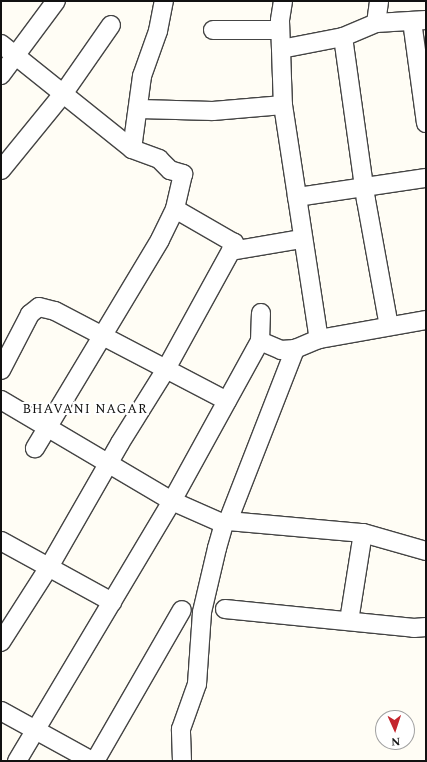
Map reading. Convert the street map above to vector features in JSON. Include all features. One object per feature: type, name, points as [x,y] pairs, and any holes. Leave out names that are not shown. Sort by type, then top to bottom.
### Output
[{"type":"street","points":[[1,75],[56,1]]},
{"type":"street","points":[[132,149],[139,109],[142,76],[158,31],[164,1]]},
{"type":"street","points":[[283,1],[280,30],[283,105],[302,239],[319,339]]},
{"type":"street","points":[[376,23],[379,1]]},
{"type":"street","points":[[281,49],[343,37],[376,23],[419,21],[426,123]]},
{"type":"street","points":[[1,170],[63,94],[111,25]]},
{"type":"street","points":[[213,30],[280,30]]},
{"type":"street","points":[[343,37],[364,187],[389,326]]},
{"type":"street","points":[[1,44],[132,149],[159,159],[170,170],[183,174],[176,209],[160,240],[102,334],[35,448]]},
{"type":"street","points":[[139,109],[213,111],[283,105]]},
{"type":"street","points":[[297,197],[426,178]]},
{"type":"street","points":[[1,642],[49,567],[109,462],[166,369],[231,251],[234,243],[176,209]]},
{"type":"street","points":[[231,251],[302,239]]},
{"type":"street","points":[[1,370],[30,314],[39,307],[55,311],[102,334],[228,401]]},
{"type":"street","points":[[17,761],[172,501],[228,401],[260,341],[261,313]]},
{"type":"street","points":[[260,341],[281,350],[295,350],[319,339],[426,320]]},
{"type":"street","points":[[182,761],[180,742],[181,729],[196,684],[202,612],[226,522],[295,350]]},
{"type":"street","points":[[1,400],[109,462],[172,501],[226,522],[363,533],[426,551]]},
{"type":"street","points":[[349,621],[363,533]]},
{"type":"street","points":[[1,540],[112,602]]},
{"type":"street","points":[[225,609],[414,628],[426,627]]},
{"type":"street","points":[[95,761],[182,610]]},
{"type":"street","points":[[1,711],[92,761]]},
{"type":"street","points":[[170,761],[180,742]]},
{"type":"district","name":"BHAVANI NAGAR","points":[[85,409]]}]
